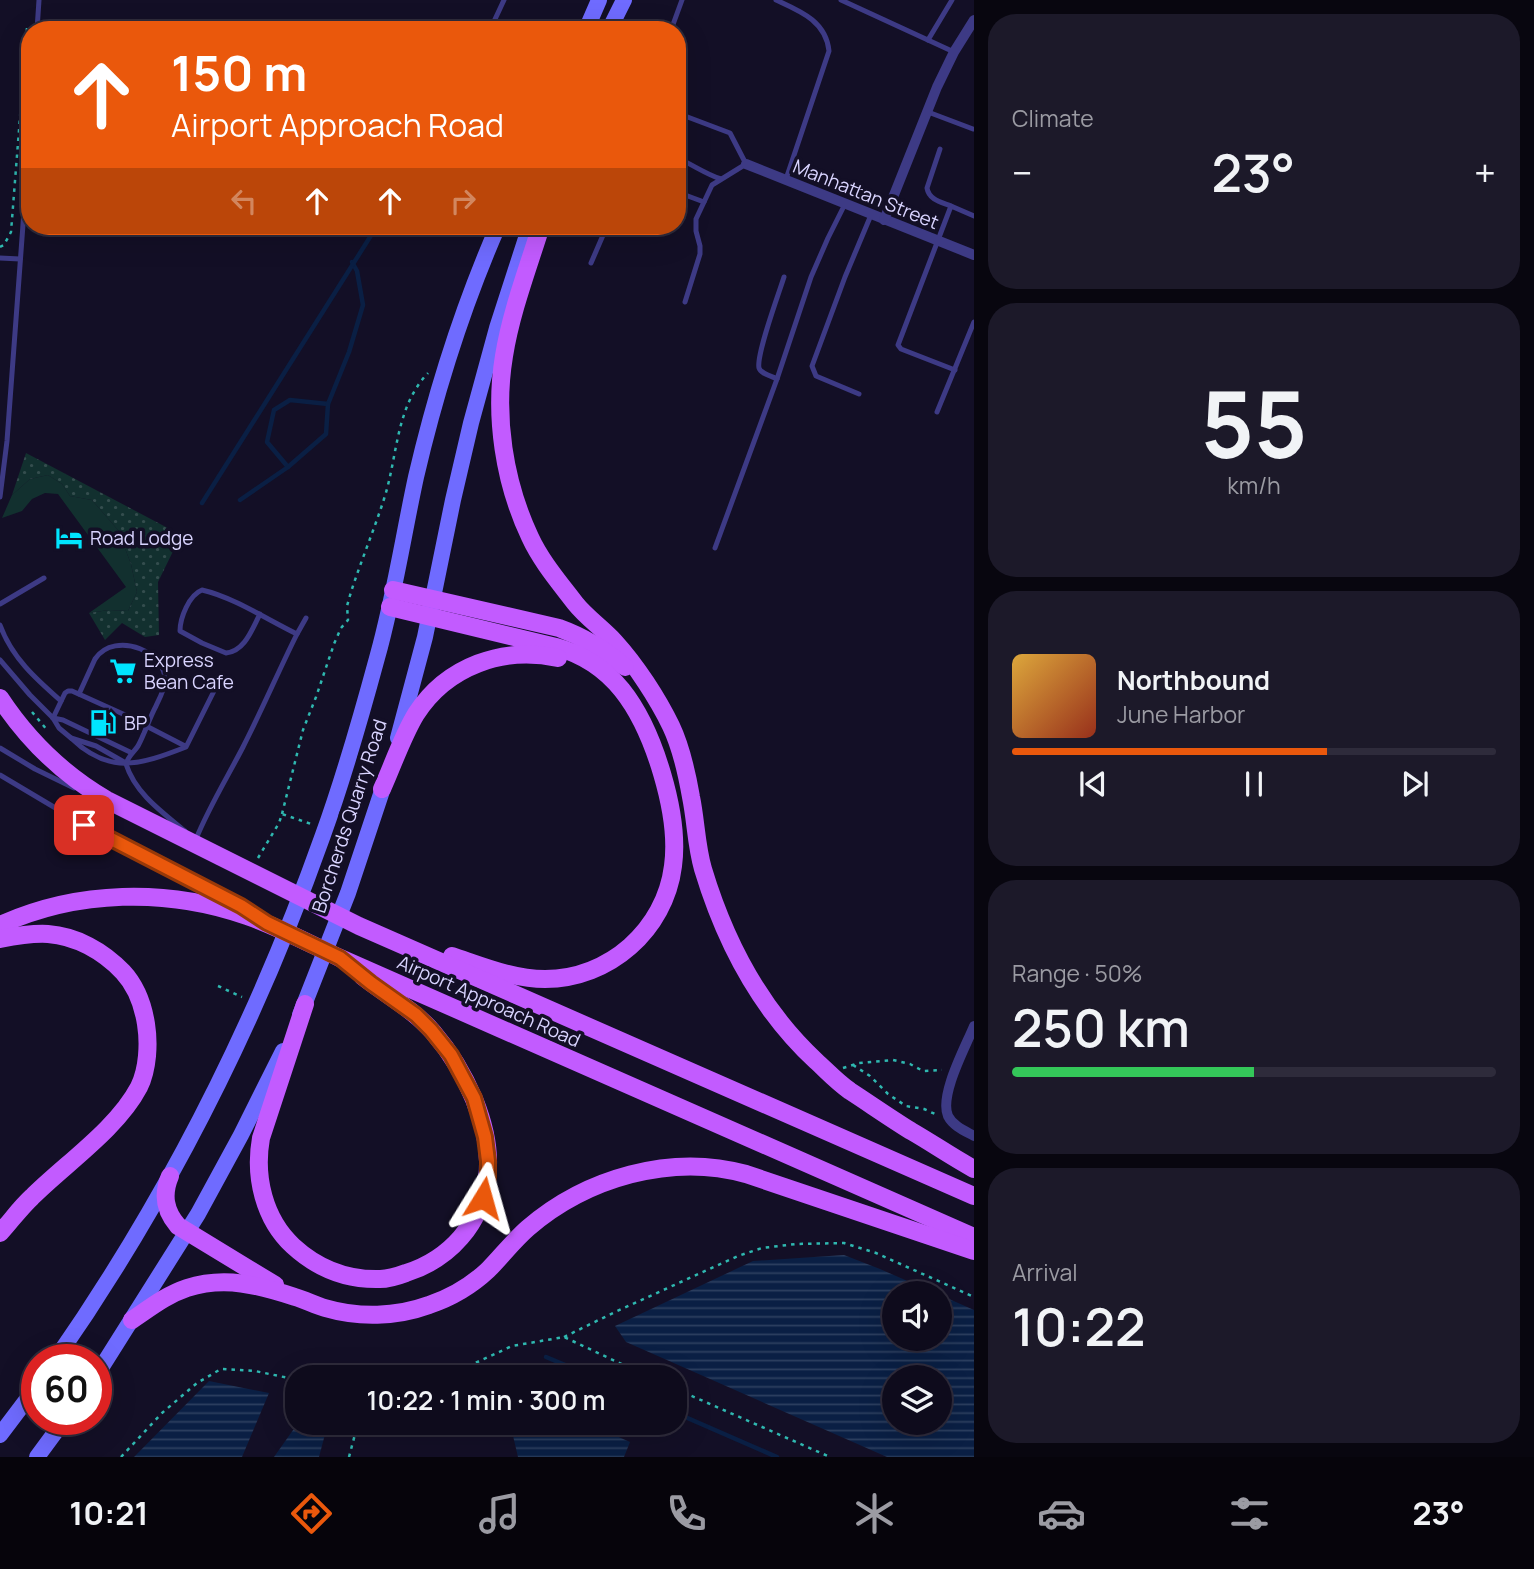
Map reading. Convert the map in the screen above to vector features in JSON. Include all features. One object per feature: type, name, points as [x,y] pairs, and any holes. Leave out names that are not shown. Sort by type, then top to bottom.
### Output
[{"type":"main road","points":[[590,21],[599,0]]},
{"type":"main road","points":[[614,21],[624,0]]},
{"type":"main road","name":"Borcherds Quarry Road","points":[[66,1344],[118,1266],[170,1177],[232,1058],[308,874],[340,785],[369,689],[420,461],[441,384],[466,307],[494,235]]},
{"type":"main road","name":"Borcherds Quarry Road","points":[[112,1351],[187,1233],[241,1135],[305,1004],[348,893],[411,692],[473,414],[527,235]]},
{"type":"main road","points":[[538,235],[510,327],[500,392],[505,455],[510,479],[530,538],[575,602],[626,655],[647,683],[671,725],[691,796],[701,860],[724,931],[769,1009],[807,1053],[849,1091],[974,1169]]},
{"type":"main road","points":[[391,598],[433,598],[552,626],[578,635],[618,661],[654,697]]},
{"type":"main road","points":[[359,926],[526,978],[557,979],[578,975],[616,958],[640,938],[658,913],[670,884],[674,864],[670,805],[649,739],[631,702],[598,667],[579,655],[556,647],[429,617],[391,598]]},
{"type":"main road","points":[[382,789],[412,721],[429,697],[458,673],[484,660],[503,656],[550,656],[569,661],[588,671],[626,703],[649,739]]},
{"type":"main road","points":[[0,698],[19,724],[50,757],[77,780],[107,800]]},
{"type":"main road","name":"Airport Approach Road","points":[[107,800],[201,844],[359,926],[974,1196]]},
{"type":"main road","points":[[0,925],[66,904],[128,897],[199,903],[234,911],[267,923]]},
{"type":"main road","name":"Airport Approach Road","points":[[267,923],[340,958],[974,1237]]},
{"type":"main road","points":[[0,939],[48,934],[84,944],[102,954],[126,976],[138,995],[145,1013],[148,1034],[142,1080],[128,1104],[99,1136],[32,1197],[0,1233]]},
{"type":"main road","points":[[305,1004],[263,1131],[259,1152],[260,1179],[266,1206],[288,1241],[317,1264],[330,1270],[357,1278],[379,1279],[419,1269],[446,1253],[461,1239],[478,1209],[488,1169],[480,1116],[455,1060],[431,1030],[406,1007],[340,958]]},
{"type":"main road","points":[[132,1320],[167,1297],[185,1289],[217,1282],[247,1284],[325,1308],[363,1315],[401,1312],[429,1305],[451,1296],[476,1279],[530,1226],[560,1204],[619,1177],[673,1167],[716,1168],[746,1174],[974,1251]]},
{"type":"main road","points":[[170,1177],[166,1191],[168,1209],[175,1222],[187,1233],[296,1297]]},
{"type":"main road","points":[[0,1436],[21,1408]]},
{"type":"main road","points":[[37,1457],[53,1435]]},
{"type":"street","points":[[884,220],[937,87],[974,20]]},
{"type":"street","name":"Manhattan Street","points":[[746,164],[974,255]]},
{"type":"street","points":[[974,1026],[947,1100],[949,1117],[957,1126],[974,1136]]},
{"type":"lane","points":[[38,21],[39,0]]},
{"type":"lane","points":[[494,21],[504,0]]},
{"type":"lane","points":[[674,21],[682,0]]},
{"type":"lane","points":[[776,0],[813,19],[828,43],[829,51],[785,180]]},
{"type":"lane","points":[[841,0],[954,52]]},
{"type":"lane","points":[[928,40],[952,0]]},
{"type":"lane","points":[[928,112],[973,129]]},
{"type":"lane","points":[[685,302],[700,254],[695,225],[704,202],[712,185],[746,164],[730,133],[686,116]]},
{"type":"lane","points":[[940,149],[927,192],[935,200],[974,216]]},
{"type":"lane","points":[[686,162],[721,179]]},
{"type":"lane","points":[[686,195],[704,202]]},
{"type":"lane","points":[[715,548],[811,277],[845,204]]},
{"type":"lane","points":[[951,206],[898,345],[901,349],[955,370]]},
{"type":"lane","points":[[859,394],[816,376],[813,366],[845,277],[872,215]]},
{"type":"lane","points":[[0,497],[22,235]]},
{"type":"lane","points":[[590,263],[603,235]]},
{"type":"lane","points":[[0,258],[20,260]]},
{"type":"lane","points":[[777,379],[762,372],[759,364],[784,277]]},
{"type":"lane","points":[[937,412],[974,322]]},
{"type":"lane","points":[[0,604],[44,578]]},
{"type":"lane","points":[[260,614],[244,643],[231,653],[188,636],[180,628],[189,603],[195,593],[202,590],[260,614],[297,634]]},
{"type":"lane","points":[[201,844],[204,819],[244,745],[306,618]]},
{"type":"lane","points":[[0,625],[13,652],[24,666],[61,701]]},
{"type":"lane","points":[[79,694],[95,659],[107,647],[133,647],[152,656],[161,666],[165,674],[165,684],[139,744],[126,764]]},
{"type":"lane","points":[[0,660],[59,728],[84,751],[106,762],[126,764],[186,747],[219,681]]},
{"type":"lane","points":[[53,718],[68,691],[186,747]]},
{"type":"lane","points":[[53,718],[63,720],[132,753]]},
{"type":"lane","points":[[71,738],[96,746],[126,764],[129,774],[144,795],[201,844]]},
{"type":"lane","name":"Airport Approach Road","points":[[0,748],[35,769],[83,792],[107,800]]},
{"type":"lane","name":"Airport Approach Road","points":[[0,775],[84,825],[241,906],[267,923]]},
{"type":"path","points":[[0,247],[5,245],[11,232],[21,104]]},
{"type":"path","points":[[258,859],[282,814],[303,730],[334,644],[348,620],[347,606],[351,592],[385,498],[399,427],[410,401],[433,367]]},
{"type":"path","points":[[282,814],[314,825]]},
{"type":"path","points":[[218,986],[246,999]]},
{"type":"path","points":[[841,1069],[872,1061],[893,1060],[923,1071],[956,1070]]},
{"type":"path","points":[[852,1065],[870,1076],[888,1094],[906,1106],[949,1117]]},
{"type":"path","points":[[471,1365],[512,1346],[564,1337],[738,1256],[762,1248],[844,1243],[876,1253],[974,1297]]},
{"type":"path","points":[[564,1337],[624,1365]]},
{"type":"path","points":[[121,1457],[162,1413],[197,1383],[221,1369],[255,1371],[285,1377]]},
{"type":"path","points":[[687,1394],[830,1457]]},
{"type":"path","points":[[349,1457],[355,1435]]},
{"type":"green space","points":[[26,453],[181,535],[158,582],[159,635],[145,637],[122,623],[105,640],[89,613],[128,611],[137,592],[131,564],[118,530],[92,500],[70,496],[62,484],[48,475],[30,479],[12,495]]},
{"type":"green space","points":[[48,475],[62,484],[70,496],[92,500],[118,530],[131,564],[137,592],[128,611],[89,613],[126,587],[58,494],[45,493],[32,499],[22,511],[2,518],[12,495],[30,479]]},
{"type":"water","points":[[844,1255],[908,1281],[882,1281],[882,1351],[952,1351],[952,1300],[974,1310],[974,1457],[887,1457],[687,1369],[687,1365],[678,1365],[626,1342],[615,1326],[753,1261]]},
{"type":"water","points":[[209,1381],[269,1393],[242,1457],[134,1457]]},
{"type":"water","points":[[290,1435],[325,1435],[319,1457],[274,1457]]},
{"type":"water","points":[[513,1435],[614,1435],[630,1442],[624,1457],[518,1457]]},
{"type":"waterway","points":[[202,503],[371,235]]},
{"type":"waterway","points":[[288,467],[267,442],[274,410],[290,400],[328,404],[349,352],[363,305],[357,271],[352,262]]},
{"type":"waterway","points":[[240,500],[288,467],[326,434],[328,404]]},
{"type":"waterway","points":[[546,1357],[565,1365]]},
{"type":"waterway","points":[[687,1418],[777,1457]]},
{"type":"place","name":"Road Lodge","points":[[69,538]]},
{"type":"place","name":"Express Bean Cafe","points":[[123,671]]},
{"type":"place","name":"BP","points":[[103,723]]},
{"type":"route","points":[[84,825],[241,906],[267,923],[340,958],[416,1015],[455,1060],[474,1098],[485,1137],[488,1161],[488,1177],[483,1198]]}]
